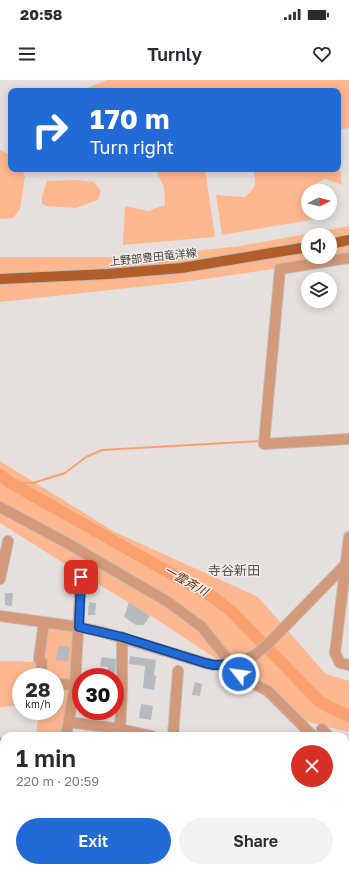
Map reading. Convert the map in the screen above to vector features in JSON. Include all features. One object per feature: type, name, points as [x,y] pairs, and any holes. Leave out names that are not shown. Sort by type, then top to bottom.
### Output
[{"type":"main road","points":[[337,243],[349,240]]},
{"type":"main road","name":"上野部豊田竜洋線","points":[[0,279],[108,274],[181,268],[301,249]]},
{"type":"street","points":[[349,258],[280,269],[264,444],[349,439]]},
{"type":"street","points":[[0,508],[67,543],[168,602],[202,627],[239,674],[248,681],[268,691],[316,732]]},
{"type":"street","points":[[349,537],[335,653],[340,663],[349,665]]},
{"type":"street","points":[[0,579],[8,541]]},
{"type":"street","points":[[0,616],[79,627],[122,637],[205,663],[214,665],[232,664],[246,660],[267,645],[347,563]]},
{"type":"street","points":[[78,668],[81,577]]},
{"type":"street","points":[[42,668],[42,662],[39,659],[44,622]]},
{"type":"street","points":[[120,668],[122,637]]},
{"type":"street","points":[[173,732],[178,671]]},
{"type":"street","points":[[67,732],[72,710]]},
{"type":"street","points":[[120,720],[120,729]]},
{"type":"street","points":[[69,722],[134,732]]},
{"type":"shaded area","points":[[107,80],[349,80],[349,128],[341,129],[341,88],[87,88]]},
{"type":"shaded area","points":[[0,150],[8,154],[8,172],[23,172],[25,176],[20,209],[13,218],[0,219]]},
{"type":"shaded area","points":[[156,172],[205,172],[215,237],[123,245],[125,206],[148,211],[165,205],[164,187]]},
{"type":"shaded area","points":[[253,172],[340,172],[342,185],[325,179],[315,184],[301,184],[301,220],[310,220],[222,235],[216,195],[245,197],[254,187],[255,181]]},
{"type":"shaded area","points":[[77,180],[94,182],[101,191],[98,200],[76,208],[47,206],[42,204],[42,196],[47,181]]},
{"type":"shaded area","points":[[349,226],[349,258],[337,260],[337,228]]},
{"type":"shaded area","points":[[301,235],[301,264],[308,264],[184,282],[0,302],[0,257],[141,257],[240,246]]},
{"type":"shaded area","points":[[0,461],[115,532],[258,597],[326,674],[349,681],[349,732],[304,721],[239,674],[156,619],[0,523]]},
{"type":"shaded area","points":[[48,623],[79,627],[63,732],[36,732],[38,720],[64,720],[64,668],[12,668],[12,706],[0,707],[0,661],[42,662]]},
{"type":"building","points":[[5,593],[13,593],[12,606],[5,605]]},
{"type":"building","points":[[89,602],[96,603],[95,615],[88,615]]},
{"type":"building","points":[[129,602],[150,616],[144,625],[136,625],[124,617]]},
{"type":"building","points":[[58,646],[70,647],[68,661],[56,660]]},
{"type":"building","points":[[130,656],[156,660],[154,690],[143,688],[145,666],[129,664]]},
{"type":"building","points":[[102,657],[116,659],[116,668],[100,666]]},
{"type":"building","points":[[195,682],[202,684],[200,696],[192,695]]},
{"type":"building","points":[[141,704],[153,706],[151,720],[139,718]]},
{"type":"waterway","points":[[9,482],[33,483],[65,473],[86,457],[102,450],[262,441]]},
{"type":"waterway","name":"一雲斉川","points":[[0,475],[9,482],[211,596],[230,610],[319,701],[349,716]]},
{"type":"district","name":"寺谷新田","points":[[234,570]]},
{"type":"route","points":[[81,577],[79,627],[122,637],[205,663],[214,665],[232,664],[239,674]]}]
